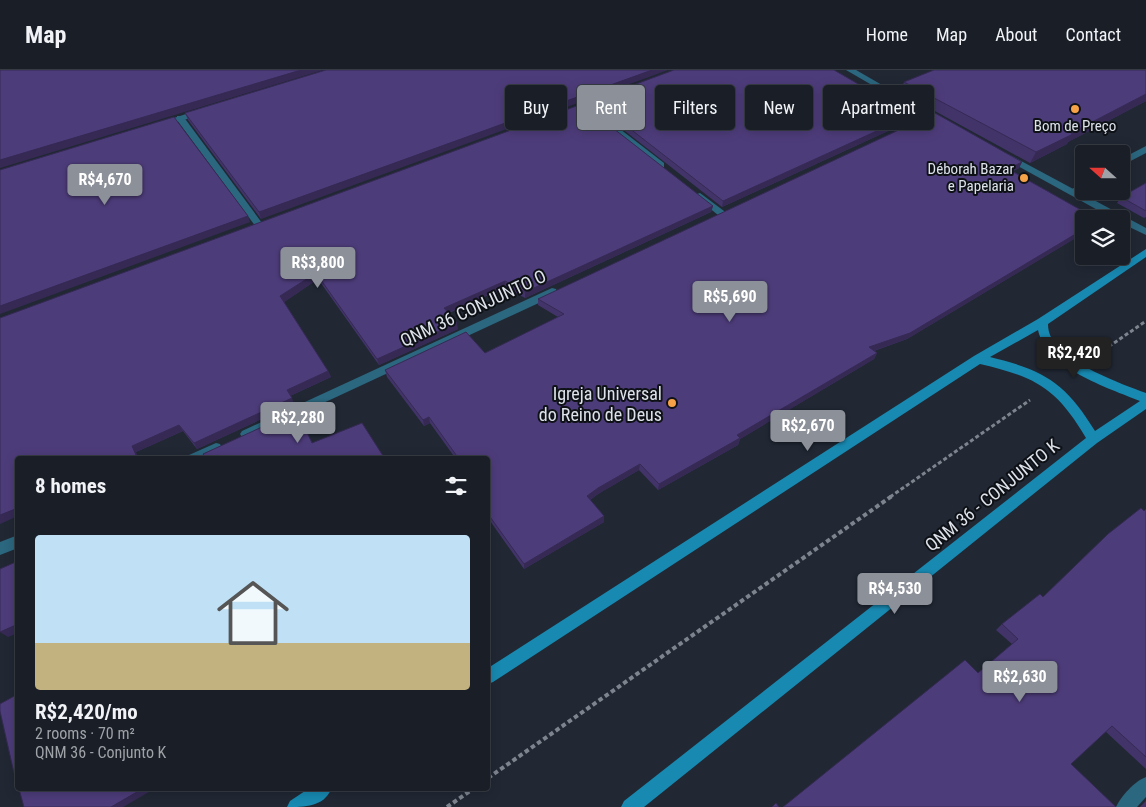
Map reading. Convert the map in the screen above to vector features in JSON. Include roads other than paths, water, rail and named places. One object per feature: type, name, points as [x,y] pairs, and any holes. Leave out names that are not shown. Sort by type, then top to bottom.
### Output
[{"type":"main road","points":[[490,677],[978,359],[1042,322],[1146,252]]},
{"type":"main road","points":[[1042,322],[1044,335],[1049,344],[1064,358],[1113,385],[1146,398]]},
{"type":"main road","points":[[978,359],[1003,364],[1052,384],[1078,412],[1093,439]]},
{"type":"main road","name":"QNM 36 - CONJUNTO K","points":[[640,804],[1093,439],[1146,403]]},
{"type":"main road","points":[[296,807],[320,791]]},
{"type":"street","points":[[850,70],[928,118],[950,126]]},
{"type":"street","points":[[152,127],[208,110]]},
{"type":"street","points":[[180,118],[259,225]]},
{"type":"street","points":[[616,130],[668,171]]},
{"type":"street","points":[[1130,158],[1146,149]]},
{"type":"street","points":[[1002,154],[1146,232]]},
{"type":"street","points":[[691,189],[721,214]]},
{"type":"street","name":"QNM 36 CONJUNTO O","points":[[200,456],[560,288]]},
{"type":"street","points":[[0,549],[15,542]]},
{"type":"street","points":[[1124,807],[1146,785]]},
{"type":"place","name":"Bom de Preço","points":[[1075,109]]},
{"type":"place","name":"Déborah Bazar e Papelaria","points":[[1024,178]]},
{"type":"place","name":"Igreja Universal do Reino de Deus","points":[[672,403]]}]
